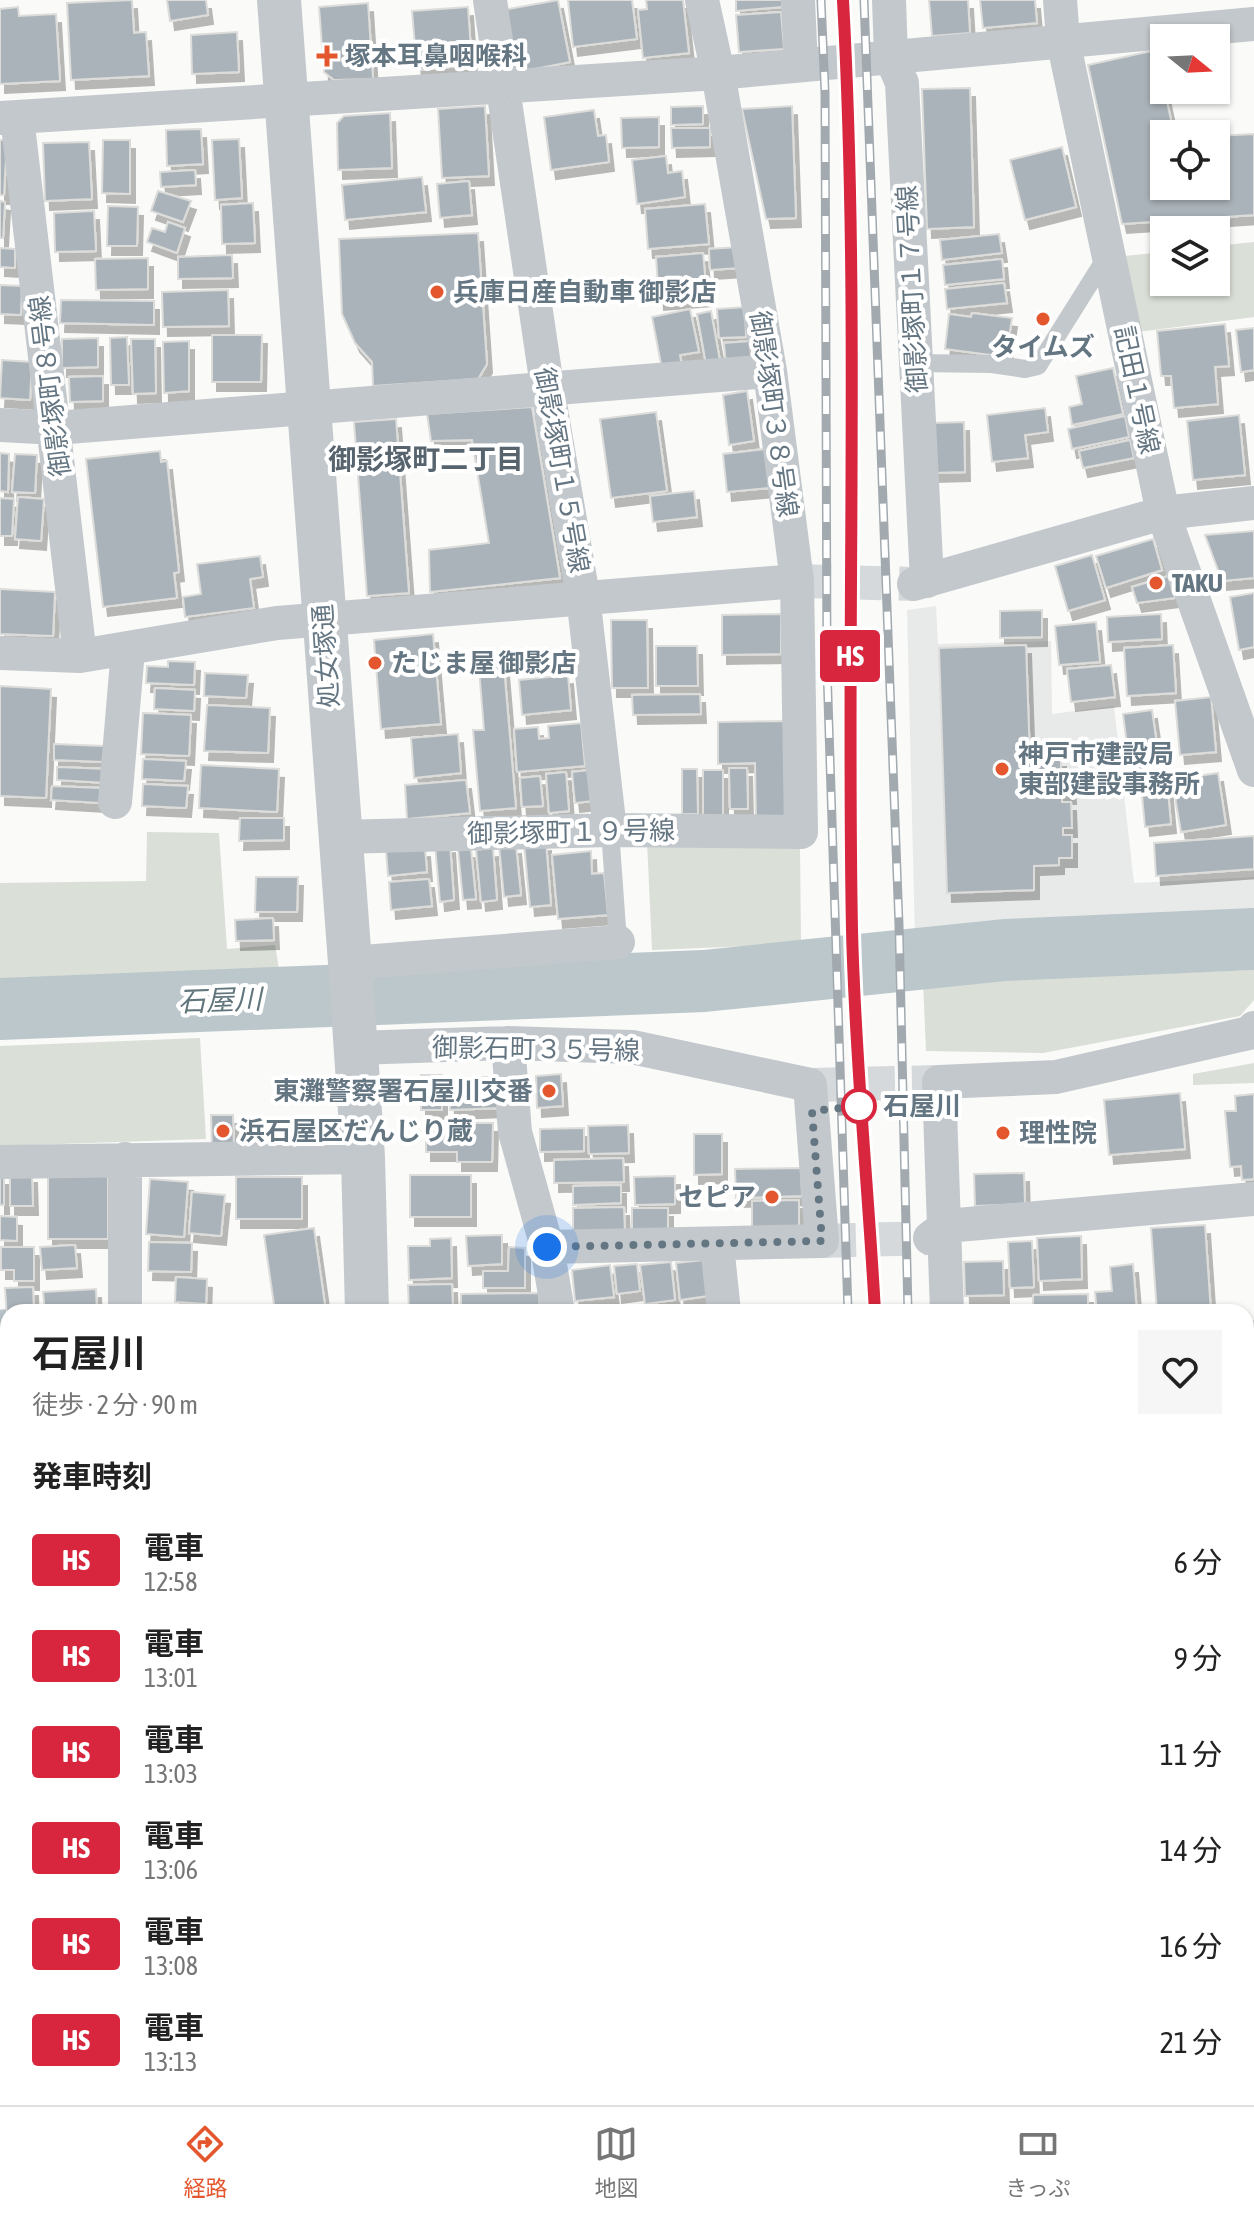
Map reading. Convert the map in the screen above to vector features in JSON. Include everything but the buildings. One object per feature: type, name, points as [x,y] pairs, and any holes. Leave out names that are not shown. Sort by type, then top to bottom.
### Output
[{"type":"street","name":"処女塚通","points":[[279,0],[351,968],[363,1157],[367,1304]]},
{"type":"street","name":"御影塚町１５号線","points":[[490,0],[547,386],[583,596],[610,830]]},
{"type":"street","name":"御影塚町３８号線","points":[[702,0],[718,73],[770,371],[797,581],[801,832]]},
{"type":"street","points":[[798,0],[801,65]]},
{"type":"street","name":"御影塚町１７号線","points":[[889,0],[891,57],[902,83],[916,363],[921,582],[1163,513]]},
{"type":"street","name":"記田１号線","points":[[1060,0],[1063,40],[1163,513],[1254,770]]},
{"type":"street","points":[[8,117],[718,73],[1254,24]]},
{"type":"street","name":"御影塚町８号線","points":[[8,117],[56,428],[80,656]]},
{"type":"street","points":[[0,425],[56,428],[547,386],[770,371]]},
{"type":"street","points":[[1163,513],[1254,503]]},
{"type":"street","points":[[0,653],[80,656],[277,623],[323,622],[583,596],[797,581]]},
{"type":"street","points":[[115,802],[128,650]]},
{"type":"street","name":"御影塚町１９号線","points":[[340,837],[610,830],[801,832]]},
{"type":"street","points":[[351,968],[618,942]]},
{"type":"street","points":[[946,1304],[938,1232],[939,1082],[1056,1077],[1249,1033],[1254,1028]]},
{"type":"street","name":"御影石町３５号線","points":[[354,1035],[632,1047],[810,1085],[822,1241],[717,1245]]},
{"type":"street","points":[[508,1043],[515,1132],[547,1247],[557,1304]]},
{"type":"street","points":[[0,1162],[363,1157]]},
{"type":"street","points":[[125,1159],[125,1304]]},
{"type":"street","points":[[938,1232],[1254,1199]]},
{"type":"street","points":[[547,1247],[717,1245],[723,1304]]},
{"type":"lane","points":[[916,363],[992,364],[1025,369],[1038,366],[1108,254]]},
{"type":"lane","name":"御影塚町１５号線","points":[[610,830],[618,942]]},
{"type":"shaded area","points":[[1254,242],[1254,317],[1138,332],[1124,256],[1150,253],[1150,296],[1230,296],[1230,245]]},
{"type":"shaded area","points":[[936,606],[938,644],[1051,641],[1052,714],[1114,706],[1134,883],[1254,877],[1254,911],[915,940],[907,610]]},
{"type":"shaded area","points":[[147,832],[219,833],[227,949],[275,945],[280,975],[0,982],[0,883],[146,881]]},
{"type":"shaded area","points":[[647,841],[800,847],[801,944],[652,950]]},
{"type":"shaded area","points":[[1254,970],[1254,1000],[1240,1016],[1043,1053],[926,1051],[923,982]]},
{"type":"shaded area","points":[[200,1038],[206,1139],[0,1146],[0,1046]]},
{"type":"shaded area","points":[[1254,1063],[1254,1083],[1193,1085],[1193,1074]]},
{"type":"waterway","name":"石屋川","points":[[0,1009],[704,981],[1005,950],[1254,939]]},
{"type":"tunnel","points":[[797,581],[914,584]]},
{"type":"tunnel","points":[[810,1085],[939,1082]]},
{"type":"tunnel","points":[[822,1241],[930,1238]]},
{"type":"railway","points":[[821,0],[825,92],[827,668],[848,1304]]},
{"type":"railway","points":[[844,0],[851,232],[852,930],[874,1304]]},
{"type":"railway","points":[[864,0],[899,925],[908,1304]]},
{"type":"train","name":"HS","points":[[843,0],[848,92],[854,439],[850,667],[852,931],[856,1071],[875,1304]]},
{"type":"place","name":"塚本耳鼻咽喉科","points":[[327,56]]},
{"type":"place","name":"兵庫日産自動車 御影店","points":[[437,292]]},
{"type":"place","name":"タイムズ","points":[[1043,319]]},
{"type":"place","name":"TAKU","points":[[1156,583]]},
{"type":"place","name":"たじま屋 御影店","points":[[375,663]]},
{"type":"place","name":"神戸市建設局 東部建設事務所","points":[[1002,769]]},
{"type":"place","name":"東灘警察署石屋川交番","points":[[549,1091]]},
{"type":"place","name":"石屋川","points":[[859,1106]]},
{"type":"place","name":"浜石屋区だんじり蔵","points":[[223,1131]]},
{"type":"place","name":"理性院","points":[[1003,1133]]},
{"type":"place","name":"セピア","points":[[772,1197]]},
{"type":"district","name":"御影塚町二丁目","points":[[426,459]]},
{"type":"route","points":[[547,1247],[822,1241],[812,1111],[859,1106]]}]
